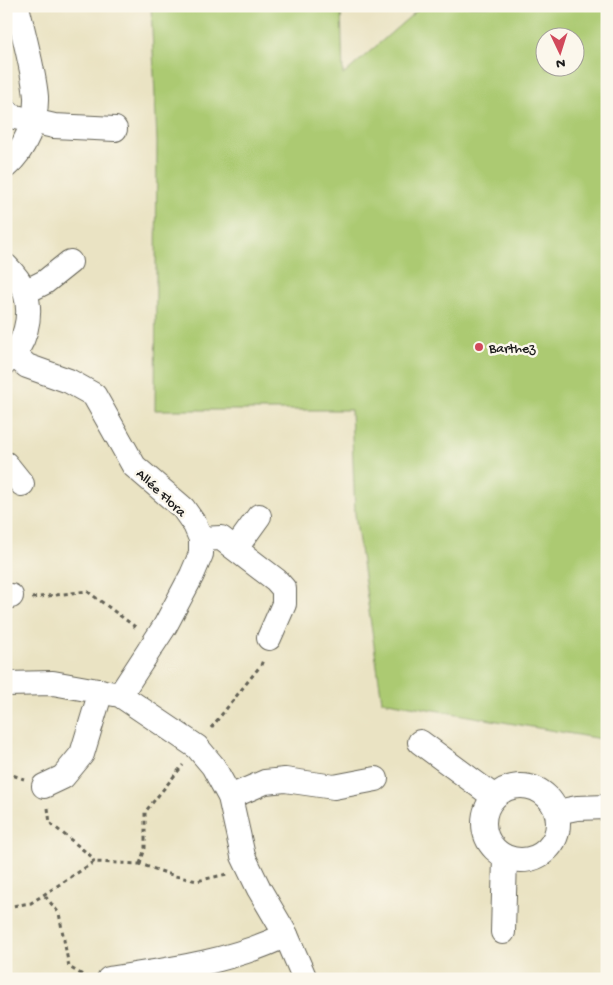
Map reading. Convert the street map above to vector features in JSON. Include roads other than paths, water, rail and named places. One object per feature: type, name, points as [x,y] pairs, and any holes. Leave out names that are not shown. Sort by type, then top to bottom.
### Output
[{"type":"street","points":[[6,166],[24,143],[33,120],[36,97],[18,6]]},
{"type":"street","points":[[6,110],[11,116],[54,126],[115,129]]},
{"type":"street","points":[[24,292],[45,282],[70,262]]},
{"type":"street","points":[[6,266],[24,292],[28,313],[21,345],[10,358]]},
{"type":"street","name":"Allée Flora","points":[[10,358],[70,381],[94,395],[134,466],[182,508],[195,525],[201,539]]},
{"type":"street","points":[[6,464],[22,484]]},
{"type":"street","points":[[236,548],[259,516]]},
{"type":"street","points":[[44,786],[63,777],[82,754],[110,693],[155,641],[192,575],[201,554],[201,539],[221,538],[276,580],[284,589],[284,604],[269,638]]},
{"type":"street","points":[[6,684],[53,683],[110,693],[202,739],[213,766],[230,797],[243,856],[248,868],[286,935],[305,979]]},
{"type":"street","points":[[420,742],[493,796]]},
{"type":"street","points":[[230,797],[265,782],[284,780],[334,787],[376,779]]},
{"type":"street","points":[[531,787],[547,797],[557,812],[558,825],[556,836],[550,847],[540,855],[529,860],[505,857],[491,845],[484,829],[484,816],[493,796],[507,788],[531,787]]},
{"type":"street","points":[[557,812],[577,808],[607,807]]},
{"type":"street","points":[[503,932],[505,857]]},
{"type":"street","points":[[109,979],[191,966],[271,942],[286,935]]},
{"type":"place","name":"Barthez","points":[[479,347]]}]
